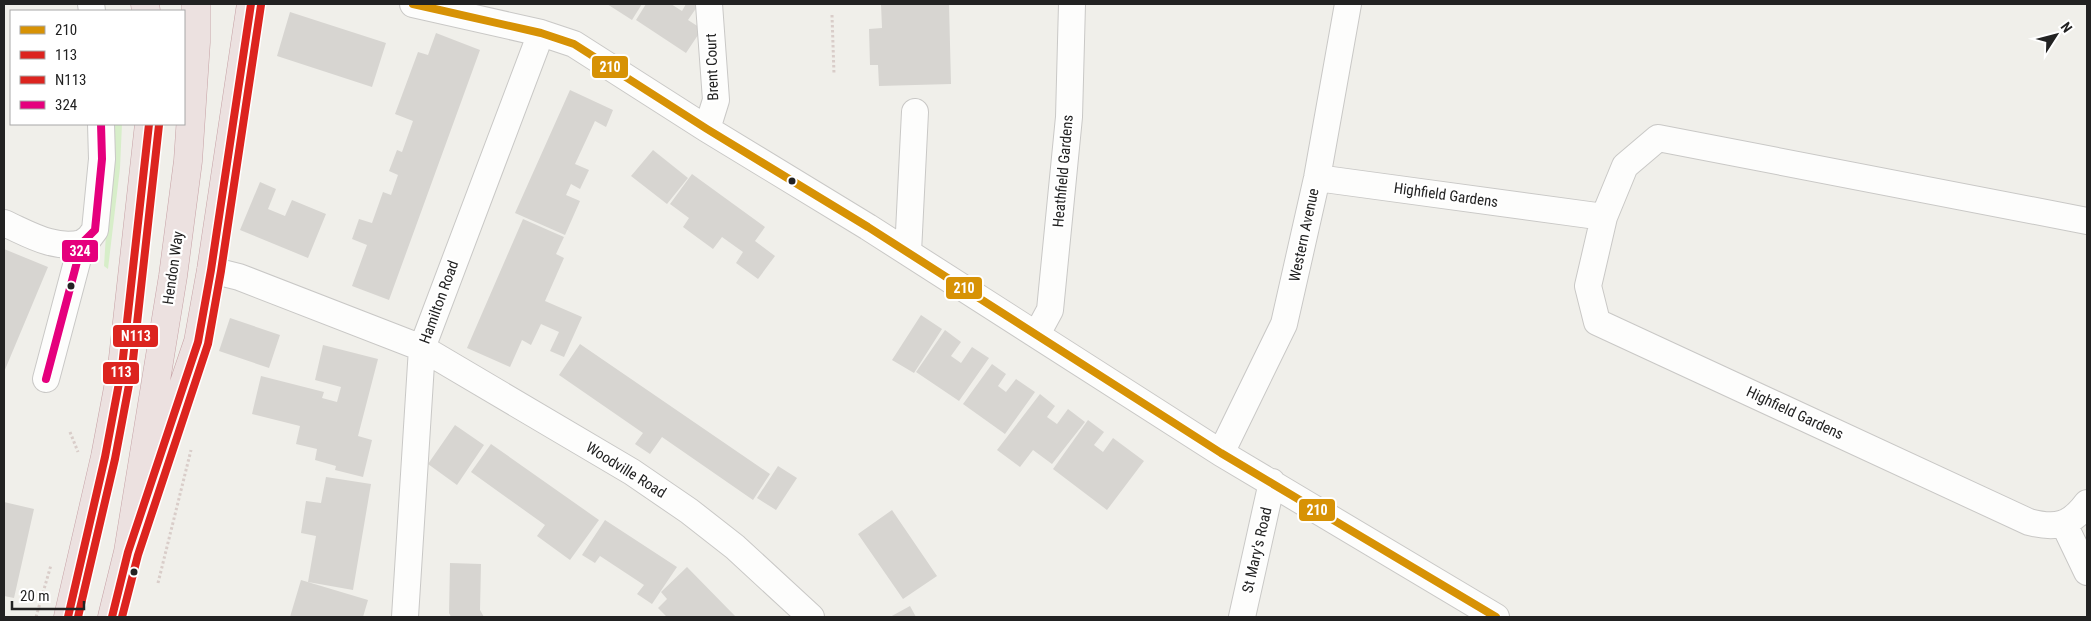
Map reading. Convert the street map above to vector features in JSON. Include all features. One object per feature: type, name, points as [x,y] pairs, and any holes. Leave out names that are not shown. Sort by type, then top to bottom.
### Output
[{"type":"highway","name":"Hendon Way","points":[[112,617],[128,552],[172,276],[188,161],[196,42],[196,4]]},
{"type":"highway","points":[[128,552],[198,342],[211,270],[251,4]]},
{"type":"highway","points":[[68,617],[105,457],[122,367],[149,125]]},
{"type":"street","points":[[413,4],[541,33],[574,44],[707,129],[908,252],[1221,453],[1496,617]]},
{"type":"street","name":"Brent Court","points":[[707,129],[716,100],[709,4]]},
{"type":"street","name":"Heathfield Gardens","points":[[1037,334],[1050,310],[1069,117],[1072,4]]},
{"type":"street","name":"Western Avenue","points":[[1221,453],[1284,324],[1317,178],[1348,4]]},
{"type":"street","name":"Hamilton Road","points":[[405,617],[422,348],[541,33]]},
{"type":"street","points":[[908,252],[915,112]]},
{"type":"street","points":[[4,223],[57,245],[69,246],[82,243],[89,238],[95,230],[102,159],[101,125]]},
{"type":"street","name":"Highfield Gardens","points":[[2064,524],[2042,525],[2029,522],[1597,322],[1588,286],[1604,217],[1625,166],[1658,138],[2087,221]]},
{"type":"street","name":"Highfield Gardens","points":[[1317,178],[1604,217]]},
{"type":"street","points":[[46,379],[82,243]]},
{"type":"street","name":"Woodville Road","points":[[211,270],[239,277],[422,348],[632,472],[689,510],[735,546],[811,617]]},
{"type":"street","name":"St Mary's Road","points":[[1242,617],[1272,482]]},
{"type":"street","points":[[2087,503],[2076,517],[2064,524],[2087,572]]},
{"type":"path","points":[[832,15],[834,74]]},
{"type":"path","points":[[70,432],[79,453]]},
{"type":"path","points":[[158,583],[192,446]]},
{"type":"green space","points":[[110,125],[122,125],[120,168],[108,269],[104,266],[111,154]]},
{"type":"building","points":[[607,4],[642,4],[632,20]]},
{"type":"building","points":[[646,4],[671,4],[682,11],[686,4],[699,4],[688,20],[702,29],[686,53],[636,20]]},
{"type":"building","points":[[881,4],[949,4],[951,84],[879,86],[878,65],[870,65],[869,29],[882,28]]},
{"type":"building","points":[[290,12],[386,43],[372,87],[277,56]]},
{"type":"building","points":[[436,33],[480,50],[389,300],[352,286],[367,245],[352,239],[359,219],[372,223],[383,192],[391,195],[398,175],[389,171],[397,150],[402,152],[413,121],[395,114],[418,52],[428,55]]},
{"type":"building","points":[[570,90],[613,110],[606,127],[595,121],[575,164],[589,170],[580,189],[571,184],[566,195],[580,201],[565,235],[515,213]]},
{"type":"building","points":[[653,150],[688,178],[667,204],[631,176]]},
{"type":"building","points":[[692,174],[765,227],[755,241],[775,256],[758,279],[736,263],[743,252],[722,237],[713,249],[683,227],[689,218],[670,204]]},
{"type":"building","points":[[260,182],[276,189],[268,209],[285,216],[292,200],[326,214],[308,258],[240,230]]},
{"type":"building","points":[[523,219],[564,237],[556,254],[564,258],[545,301],[582,317],[564,357],[550,351],[559,332],[541,324],[531,345],[522,340],[510,367],[467,348]]},
{"type":"building","points":[[4,249],[48,267],[4,372]]},
{"type":"building","points":[[921,315],[942,329],[914,373],[892,360]]},
{"type":"building","points":[[230,318],[280,335],[269,368],[219,351]]},
{"type":"building","points":[[945,330],[961,342],[951,356],[961,363],[972,347],[989,358],[959,401],[916,372]]},
{"type":"building","points":[[580,344],[770,474],[753,500],[662,437],[650,454],[635,444],[643,433],[559,375]]},
{"type":"building","points":[[323,345],[378,359],[358,436],[372,440],[363,477],[335,470],[336,466],[315,460],[317,449],[296,444],[300,426],[252,414],[261,376],[324,392],[322,398],[337,402],[341,387],[315,380]]},
{"type":"building","points":[[992,364],[1006,374],[998,386],[1006,392],[1016,379],[1035,392],[1005,434],[963,404]]},
{"type":"building","points":[[1040,394],[1055,406],[1047,417],[1057,424],[1068,409],[1085,422],[1052,464],[1033,450],[1020,467],[997,450]]},
{"type":"building","points":[[1088,420],[1104,432],[1094,445],[1103,452],[1113,438],[1144,461],[1107,510],[1053,469]]},
{"type":"building","points":[[455,425],[484,445],[457,485],[428,464]]},
{"type":"building","points":[[491,444],[599,520],[570,560],[537,536],[545,525],[471,472]]},
{"type":"building","points":[[778,466],[797,478],[776,510],[757,498]]},
{"type":"building","points":[[326,477],[371,484],[353,590],[308,582],[316,536],[301,533],[306,501],[321,503]]},
{"type":"building","points":[[4,502],[34,509],[14,598],[4,596]]},
{"type":"building","points":[[892,510],[937,576],[903,599],[858,534]]},
{"type":"building","points":[[605,520],[677,567],[652,604],[637,594],[644,585],[600,556],[595,563],[582,555]]},
{"type":"building","points":[[450,563],[481,564],[480,610],[484,617],[451,617],[449,613]]},
{"type":"building","points":[[687,567],[736,617],[667,617],[658,608],[667,599],[661,592]]},
{"type":"building","points":[[301,580],[368,600],[363,617],[290,617]]},
{"type":"building","points":[[910,606],[916,617],[890,617]]},
{"type":"transit line","name":"113","points":[[112,617],[128,552],[198,342],[211,270],[251,4]]},
{"type":"transit line","name":"210","points":[[413,4],[541,33],[574,44],[707,129],[868,227],[1221,453],[1496,617]]},
{"type":"transit line","name":"N113","points":[[122,617],[138,555],[208,344],[221,271],[261,5]]},
{"type":"transit line","name":"324","points":[[46,379],[82,243],[95,230],[102,159],[101,125]]},
{"type":"transit line","name":"113","points":[[68,617],[105,457],[122,367],[149,125]]},
{"type":"transit line","name":"N113","points":[[78,617],[115,459],[132,369],[159,125]]}]
